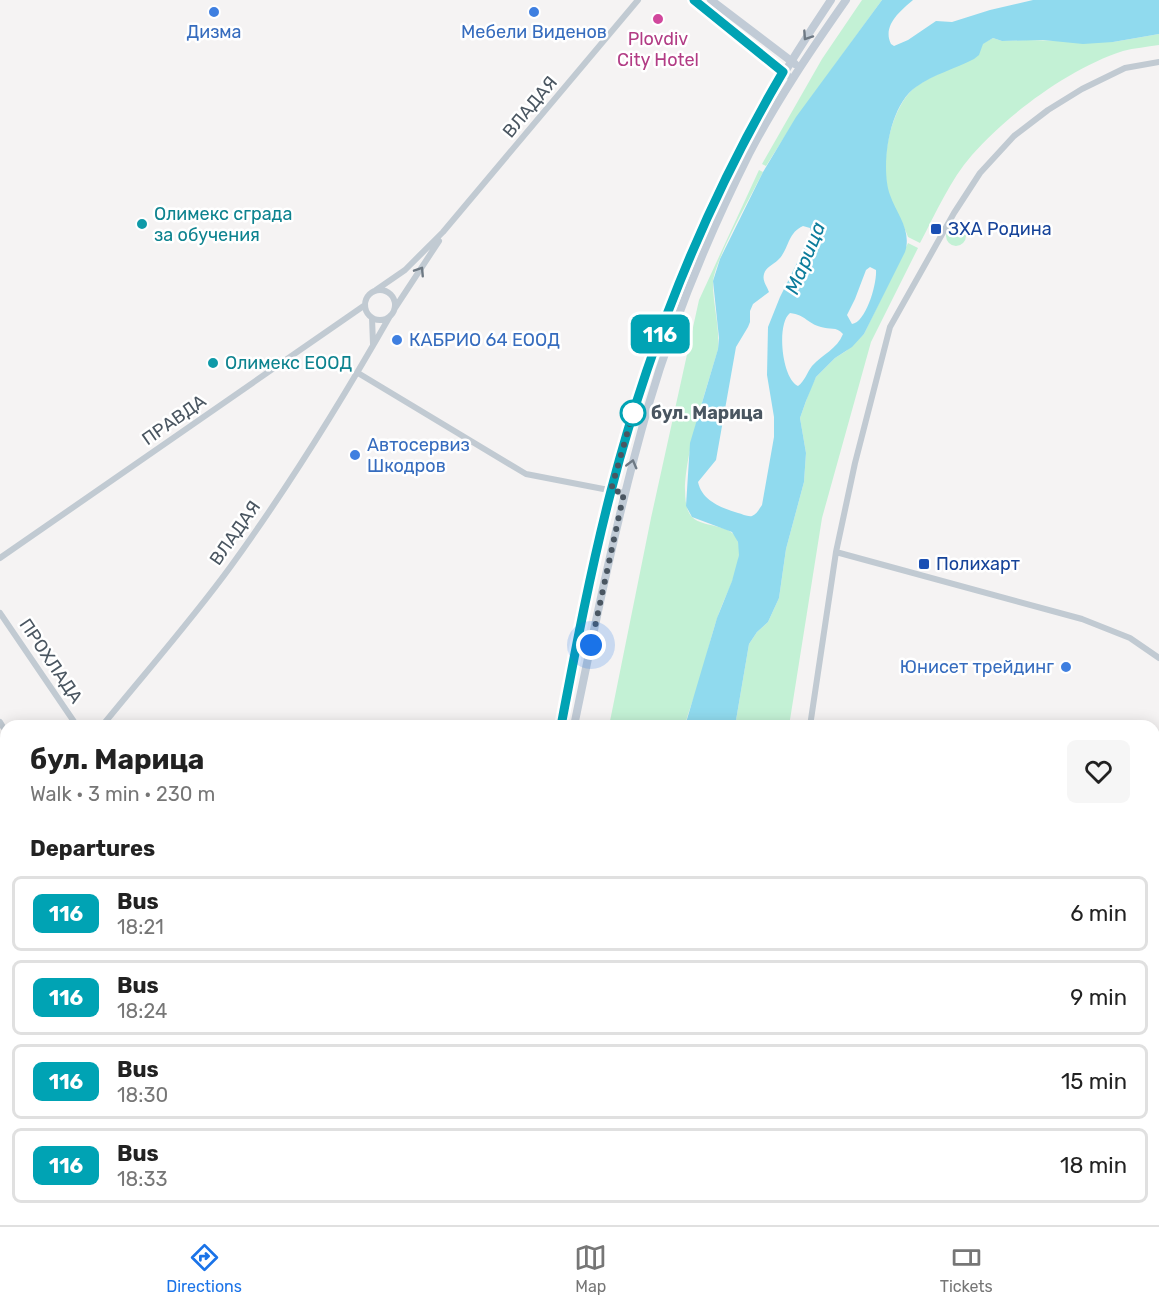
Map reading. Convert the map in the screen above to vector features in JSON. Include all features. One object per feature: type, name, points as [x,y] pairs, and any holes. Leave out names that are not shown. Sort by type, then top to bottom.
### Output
[{"type":"street","name":"ВЛАДАЯ","points":[[373,344],[372,318],[365,305],[368,296],[405,270],[443,232],[638,0]]},
{"type":"street","points":[[694,0],[792,79]]},
{"type":"street","points":[[711,0],[800,68]]},
{"type":"street","points":[[562,720],[588,585],[611,490],[637,401],[672,301],[721,188],[783,72],[831,0]]},
{"type":"street","points":[[575,720],[624,493],[656,382],[679,316],[712,234],[751,152],[792,79],[846,0]]},
{"type":"street","points":[[811,720],[836,552],[855,463],[890,327],[954,213],[980,173],[1014,136],[1048,110],[1082,89],[1125,68],[1159,62]]},
{"type":"street","name":"ВЛАДАЯ","points":[[107,720],[229,568],[262,522],[358,373],[373,344],[443,232]]},
{"type":"street","points":[[376,290],[391,294],[395,308]]},
{"type":"street","name":"ПРАВДА","points":[[0,558],[365,305]]},
{"type":"street","points":[[372,318],[381,320],[390,316]]},
{"type":"street","points":[[358,373],[526,474],[624,493]]},
{"type":"street","points":[[836,552],[1082,619],[1130,638],[1159,658]]},
{"type":"street","name":"ПРОХЛАДА","points":[[0,613],[73,720]]},
{"type":"green space","points":[[862,0],[882,0],[797,117],[766,166],[762,164],[822,59]]},
{"type":"green space","points":[[1159,34],[1159,45],[1127,50],[1082,69],[1041,94],[1003,124],[972,155],[957,175],[920,243],[908,237],[889,195],[886,183],[886,154],[897,112],[916,86],[973,59],[982,44],[993,38],[1002,41],[1113,42]]},
{"type":"green space","points":[[759,170],[763,172],[726,245],[715,273],[713,291],[718,349],[693,436],[685,485],[686,504],[692,517],[705,524],[727,530],[737,539],[738,565],[715,624],[687,720],[610,720],[651,518],[699,300]]},
{"type":"green space","points":[[956,226],[963,229],[966,236],[963,243],[956,246],[949,243],[946,236],[949,229]]},
{"type":"green space","points":[[908,243],[918,248],[871,342],[822,518],[790,720],[736,720],[749,644],[768,622],[779,598],[786,549],[804,482],[806,453],[800,418],[816,377],[864,334]]},
{"type":"water","name":"Марица","points":[[882,0],[913,0],[898,14],[891,25],[889,37],[894,46],[908,40],[936,21],[952,22],[1033,0],[1159,0],[1159,34],[1113,42],[1083,44],[1043,40],[1002,41],[993,38],[983,44],[979,55],[974,59],[916,87],[899,108],[889,137],[886,169],[890,195],[907,237],[905,252],[864,334],[816,377],[806,401],[800,418],[806,453],[804,482],[786,549],[779,598],[768,622],[749,644],[736,720],[687,720],[717,618],[732,581],[739,555],[738,542],[732,532],[692,517],[686,506],[690,443],[718,349],[719,338],[713,281],[720,259],[763,172],[796,117]],"holes":[[[803,226],[810,228],[812,233],[780,297],[768,327],[767,375],[774,417],[774,437],[762,505],[755,514],[749,516],[714,503],[700,489],[698,482],[716,460],[736,347],[750,322],[750,311],[753,304],[769,292],[764,281],[764,274],[782,256],[791,237]],[[870,267],[876,270],[873,293],[866,310],[862,317],[852,324],[847,315],[866,270]],[[790,313],[817,326],[835,329],[843,334],[833,348],[812,366],[798,386],[788,373],[783,351],[783,328]]]},
{"type":"bus line","name":"116","points":[[562,720],[588,585],[611,490],[667,311],[711,208],[741,147],[783,72],[694,0]]},
{"type":"place","name":"Дизма","points":[[214,12]]},
{"type":"place","name":"Мебели Виденов","points":[[534,12]]},
{"type":"place","name":"Plovdiv City Hotel","points":[[658,19]]},
{"type":"place","name":"Олимекс сграда за обучения","points":[[142,224]]},
{"type":"place","name":"ЗХА Родина","points":[[936,229]]},
{"type":"place","name":"КАБРИО 64 ЕООД","points":[[397,340]]},
{"type":"place","name":"Олимекс ЕООД","points":[[213,363]]},
{"type":"place","name":"бул. Марица","points":[[633,413]]},
{"type":"place","name":"Автосервиз Шкодров","points":[[355,455]]},
{"type":"place","name":"Полихарт","points":[[924,564]]},
{"type":"place","name":"Юнисет трейдинг","points":[[1066,667]]},
{"type":"route","points":[[591,645],[624,493],[611,490],[633,413]]}]
